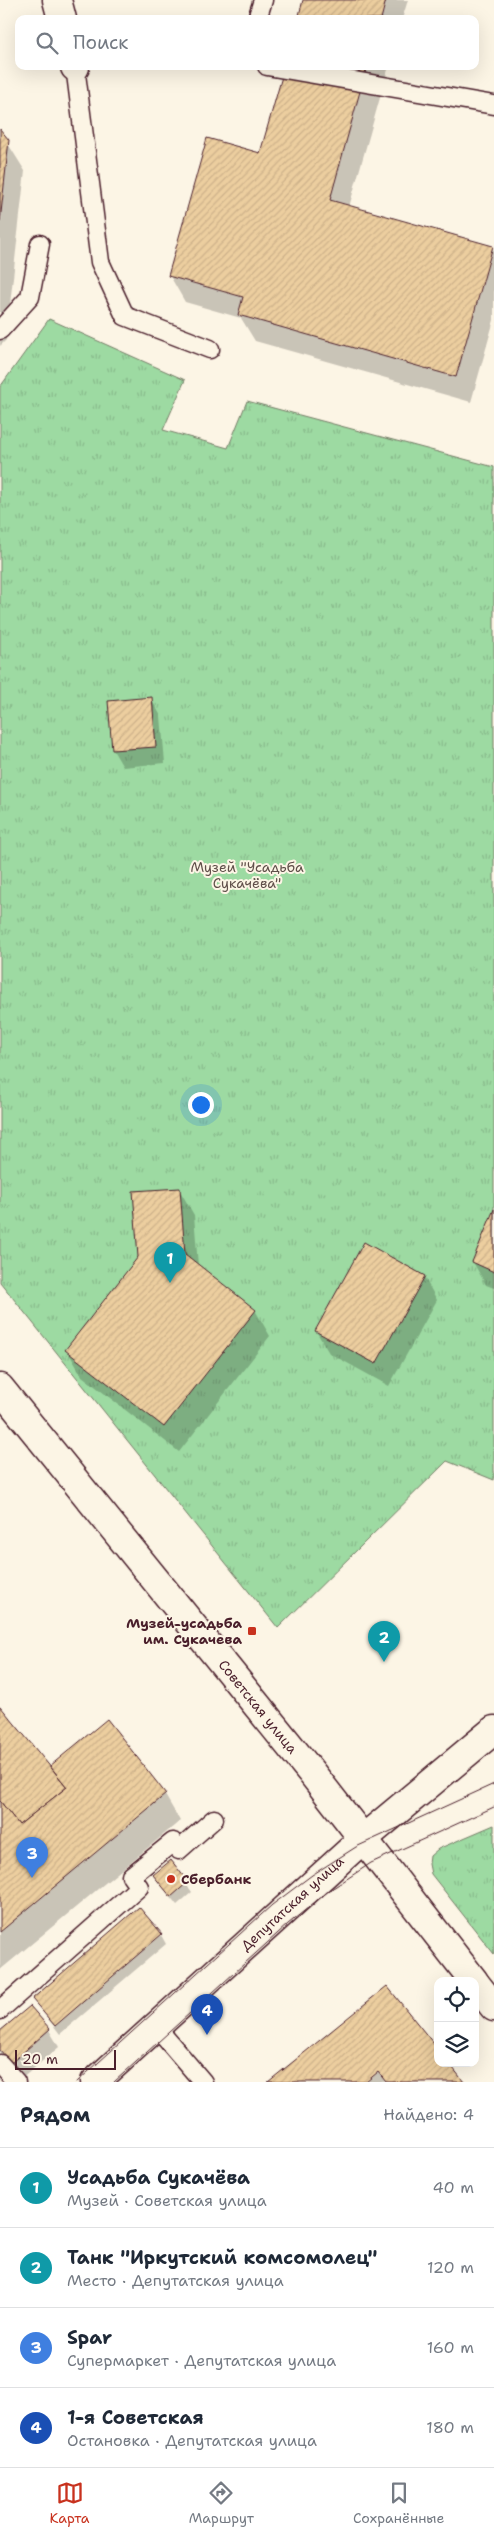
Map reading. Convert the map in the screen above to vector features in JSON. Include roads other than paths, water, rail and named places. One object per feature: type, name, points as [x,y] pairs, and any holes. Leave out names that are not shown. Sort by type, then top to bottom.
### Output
[{"type":"main road","points":[[57,0],[61,15]]},
{"type":"main road","name":"Советская улица","points":[[0,1388],[363,1839],[484,1993]]},
{"type":"main road","name":"Депутатская улица","points":[[95,2082],[363,1839],[494,1730]]},
{"type":"lane","points":[[68,0],[70,15]]},
{"type":"lane","points":[[258,15],[263,0]]},
{"type":"lane","points":[[75,70],[100,262],[125,316],[210,349]]},
{"type":"lane","points":[[291,70],[494,104]]},
{"type":"lane","points":[[0,330],[30,297],[40,244]]},
{"type":"lane","points":[[0,2010],[139,1887],[131,1876],[173,1842],[179,1850],[214,1819]]},
{"type":"lane","points":[[156,2027],[203,2082]]},
{"type":"lane","points":[[0,2064],[16,2082]]},
{"type":"tram line","points":[[77,2082],[272,1905],[312,1875],[356,1847],[494,1784]]},
{"type":"tram line","points":[[114,2082],[288,1924],[330,1890],[371,1863],[494,1807]]},
{"type":"place","name":"Усадьба Сукачёва","points":[[170,1283]]},
{"type":"place","name":"Музей-усадьба им. Сукачева","points":[[252,1631]]},
{"type":"place","name":"Танк \"Иркутский комсомолец\"","points":[[384,1662]]},
{"type":"place","name":"Spar","points":[[32,1878]]},
{"type":"place","name":"Сбербанк","points":[[171,1879]]},
{"type":"place","name":"1-я Советская","points":[[207,2035]]},
{"type":"park label","name":"Музей \"Усадьба Сукачёва\"","points":[[247,876]]}]
